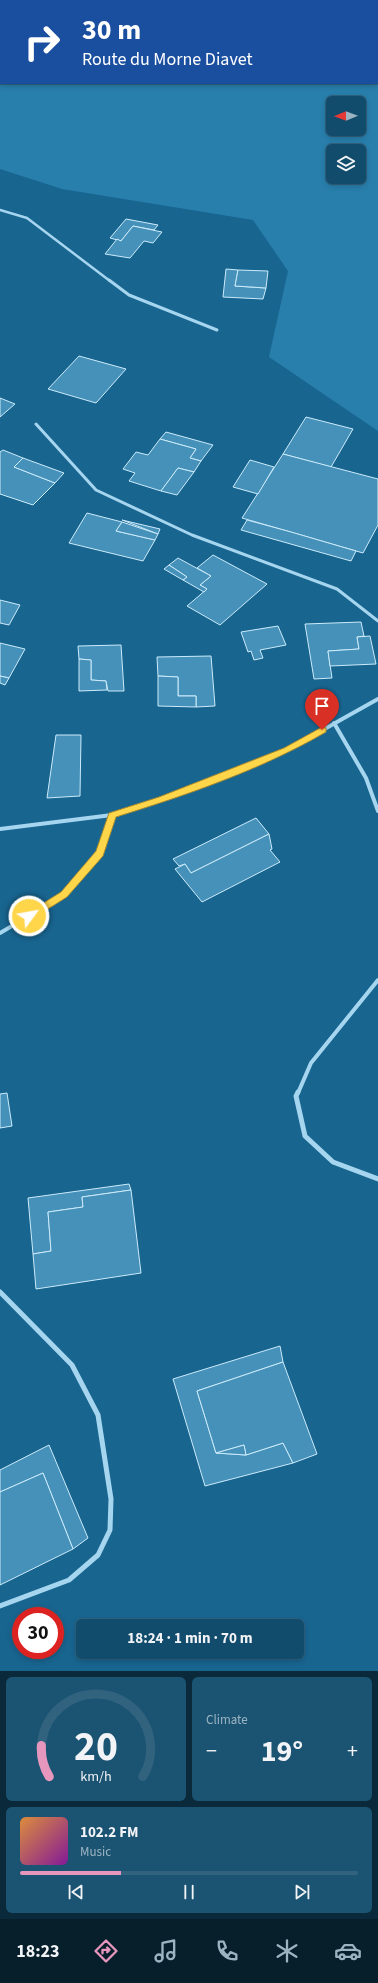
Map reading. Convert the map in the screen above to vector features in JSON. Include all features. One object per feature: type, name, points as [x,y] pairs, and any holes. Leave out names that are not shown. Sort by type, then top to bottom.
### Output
[{"type":"street","points":[[0,210],[27,218],[129,295],[217,330]]},
{"type":"street","points":[[36,424],[96,490],[192,535],[337,589],[378,621]]},
{"type":"street","points":[[0,829],[112,815],[161,800],[287,750],[378,699]]},
{"type":"street","points":[[334,723],[366,778],[378,811]]},
{"type":"street","points":[[0,933],[64,895],[100,853],[112,815]]},
{"type":"street","points":[[378,980],[311,1063],[296,1096],[305,1136],[333,1162],[378,1179]]},
{"type":"street","points":[[0,1292],[72,1366],[98,1415],[111,1499],[110,1530],[98,1556],[69,1580],[0,1606]]},
{"type":"shaded area","points":[[0,84],[378,84],[378,431],[269,357],[288,271],[253,220],[62,189],[0,169]]},
{"type":"building","points":[[126,219],[158,225],[154,230],[133,226],[121,241],[110,238]]},
{"type":"building","points":[[133,226],[162,232],[153,243],[144,241],[130,258],[105,254],[117,239],[121,241]]},
{"type":"building","points":[[226,269],[238,270],[235,286],[266,288],[263,299],[223,297]]},
{"type":"building","points":[[238,270],[268,271],[266,288],[235,286]]},
{"type":"building","points":[[79,356],[126,369],[96,403],[48,389]]},
{"type":"building","points":[[0,398],[15,404],[0,417]]},
{"type":"building","points":[[306,417],[353,429],[331,467],[283,454]]},
{"type":"building","points":[[166,432],[213,445],[201,461],[190,458],[196,449],[160,439]]},
{"type":"building","points":[[160,439],[196,449],[190,458],[201,461],[194,472],[178,468],[161,491],[129,481],[135,473],[123,469],[136,452],[148,455]]},
{"type":"building","points":[[3,450],[23,458],[14,467],[55,483],[33,505],[0,494],[0,452]]},
{"type":"building","points":[[283,454],[378,479],[378,525],[363,553],[242,518]]},
{"type":"building","points":[[23,458],[64,473],[55,483],[14,467]]},
{"type":"building","points":[[250,460],[274,467],[258,494],[233,487]]},
{"type":"building","points":[[178,468],[194,472],[177,495],[161,491]]},
{"type":"building","points":[[87,513],[122,522],[116,531],[155,540],[143,561],[69,543]]},
{"type":"building","points":[[122,520],[160,529],[158,534]]},
{"type":"building","points":[[247,520],[356,551],[351,561],[241,530]]},
{"type":"building","points":[[122,522],[158,534],[155,540],[116,531]]},
{"type":"building","points":[[213,555],[267,584],[220,625],[187,606],[207,589],[200,585],[211,576],[197,568]]},
{"type":"building","points":[[178,558],[211,576],[200,585],[207,589],[204,592],[183,580],[187,577],[169,565]]},
{"type":"building","points":[[169,565],[187,577],[183,580],[164,569]]},
{"type":"building","points":[[0,600],[20,605],[9,625],[0,623]]},
{"type":"building","points":[[361,622],[364,636],[357,637],[359,649],[328,651],[332,678],[314,679],[305,624]]},
{"type":"building","points":[[278,626],[286,645],[260,650],[263,658],[254,660],[251,651],[248,652],[241,632]]},
{"type":"building","points":[[370,636],[376,664],[330,666],[328,651],[359,649],[357,637]]},
{"type":"building","points":[[0,643],[25,649],[9,678],[0,676]]},
{"type":"building","points":[[121,645],[124,691],[108,691],[106,681],[91,680],[91,660],[79,659],[78,646]]},
{"type":"building","points":[[211,656],[215,706],[196,707],[196,696],[178,696],[178,677],[158,676],[157,657]]},
{"type":"building","points":[[79,659],[91,660],[91,680],[106,681],[107,690],[79,691]]},
{"type":"building","points":[[0,676],[9,678],[5,685],[0,683]]},
{"type":"building","points":[[158,676],[178,677],[178,696],[196,696],[196,707],[158,706]]},
{"type":"building","points":[[56,735],[81,735],[80,796],[47,798]]},
{"type":"building","points":[[256,818],[269,834],[191,873],[185,864],[179,866],[173,859]]},
{"type":"building","points":[[269,834],[272,849],[270,850],[280,862],[202,902],[175,869],[185,864],[191,873]]},
{"type":"building","points":[[7,1093],[12,1126],[0,1128],[0,1094]]},
{"type":"building","points":[[129,1184],[131,1190],[82,1197],[83,1207],[48,1212],[51,1251],[33,1254],[28,1198]]},
{"type":"building","points":[[131,1190],[141,1273],[36,1289],[33,1254],[51,1251],[48,1212],[83,1207],[82,1197]]},
{"type":"building","points":[[280,1346],[283,1362],[197,1391],[216,1453],[246,1455],[283,1443],[293,1463],[205,1486],[173,1379]]},
{"type":"building","points":[[283,1362],[317,1454],[293,1463],[283,1443],[246,1455],[244,1445],[216,1453],[197,1391]]},
{"type":"building","points":[[49,1445],[88,1538],[73,1549],[43,1473],[0,1492],[0,1470]]},
{"type":"building","points":[[244,1445],[246,1455],[216,1453]]},
{"type":"building","points":[[43,1473],[73,1549],[0,1585],[0,1492]]},
{"type":"route","points":[[29,916],[64,895],[100,853],[112,815],[161,800],[287,750],[322,730]]}]
